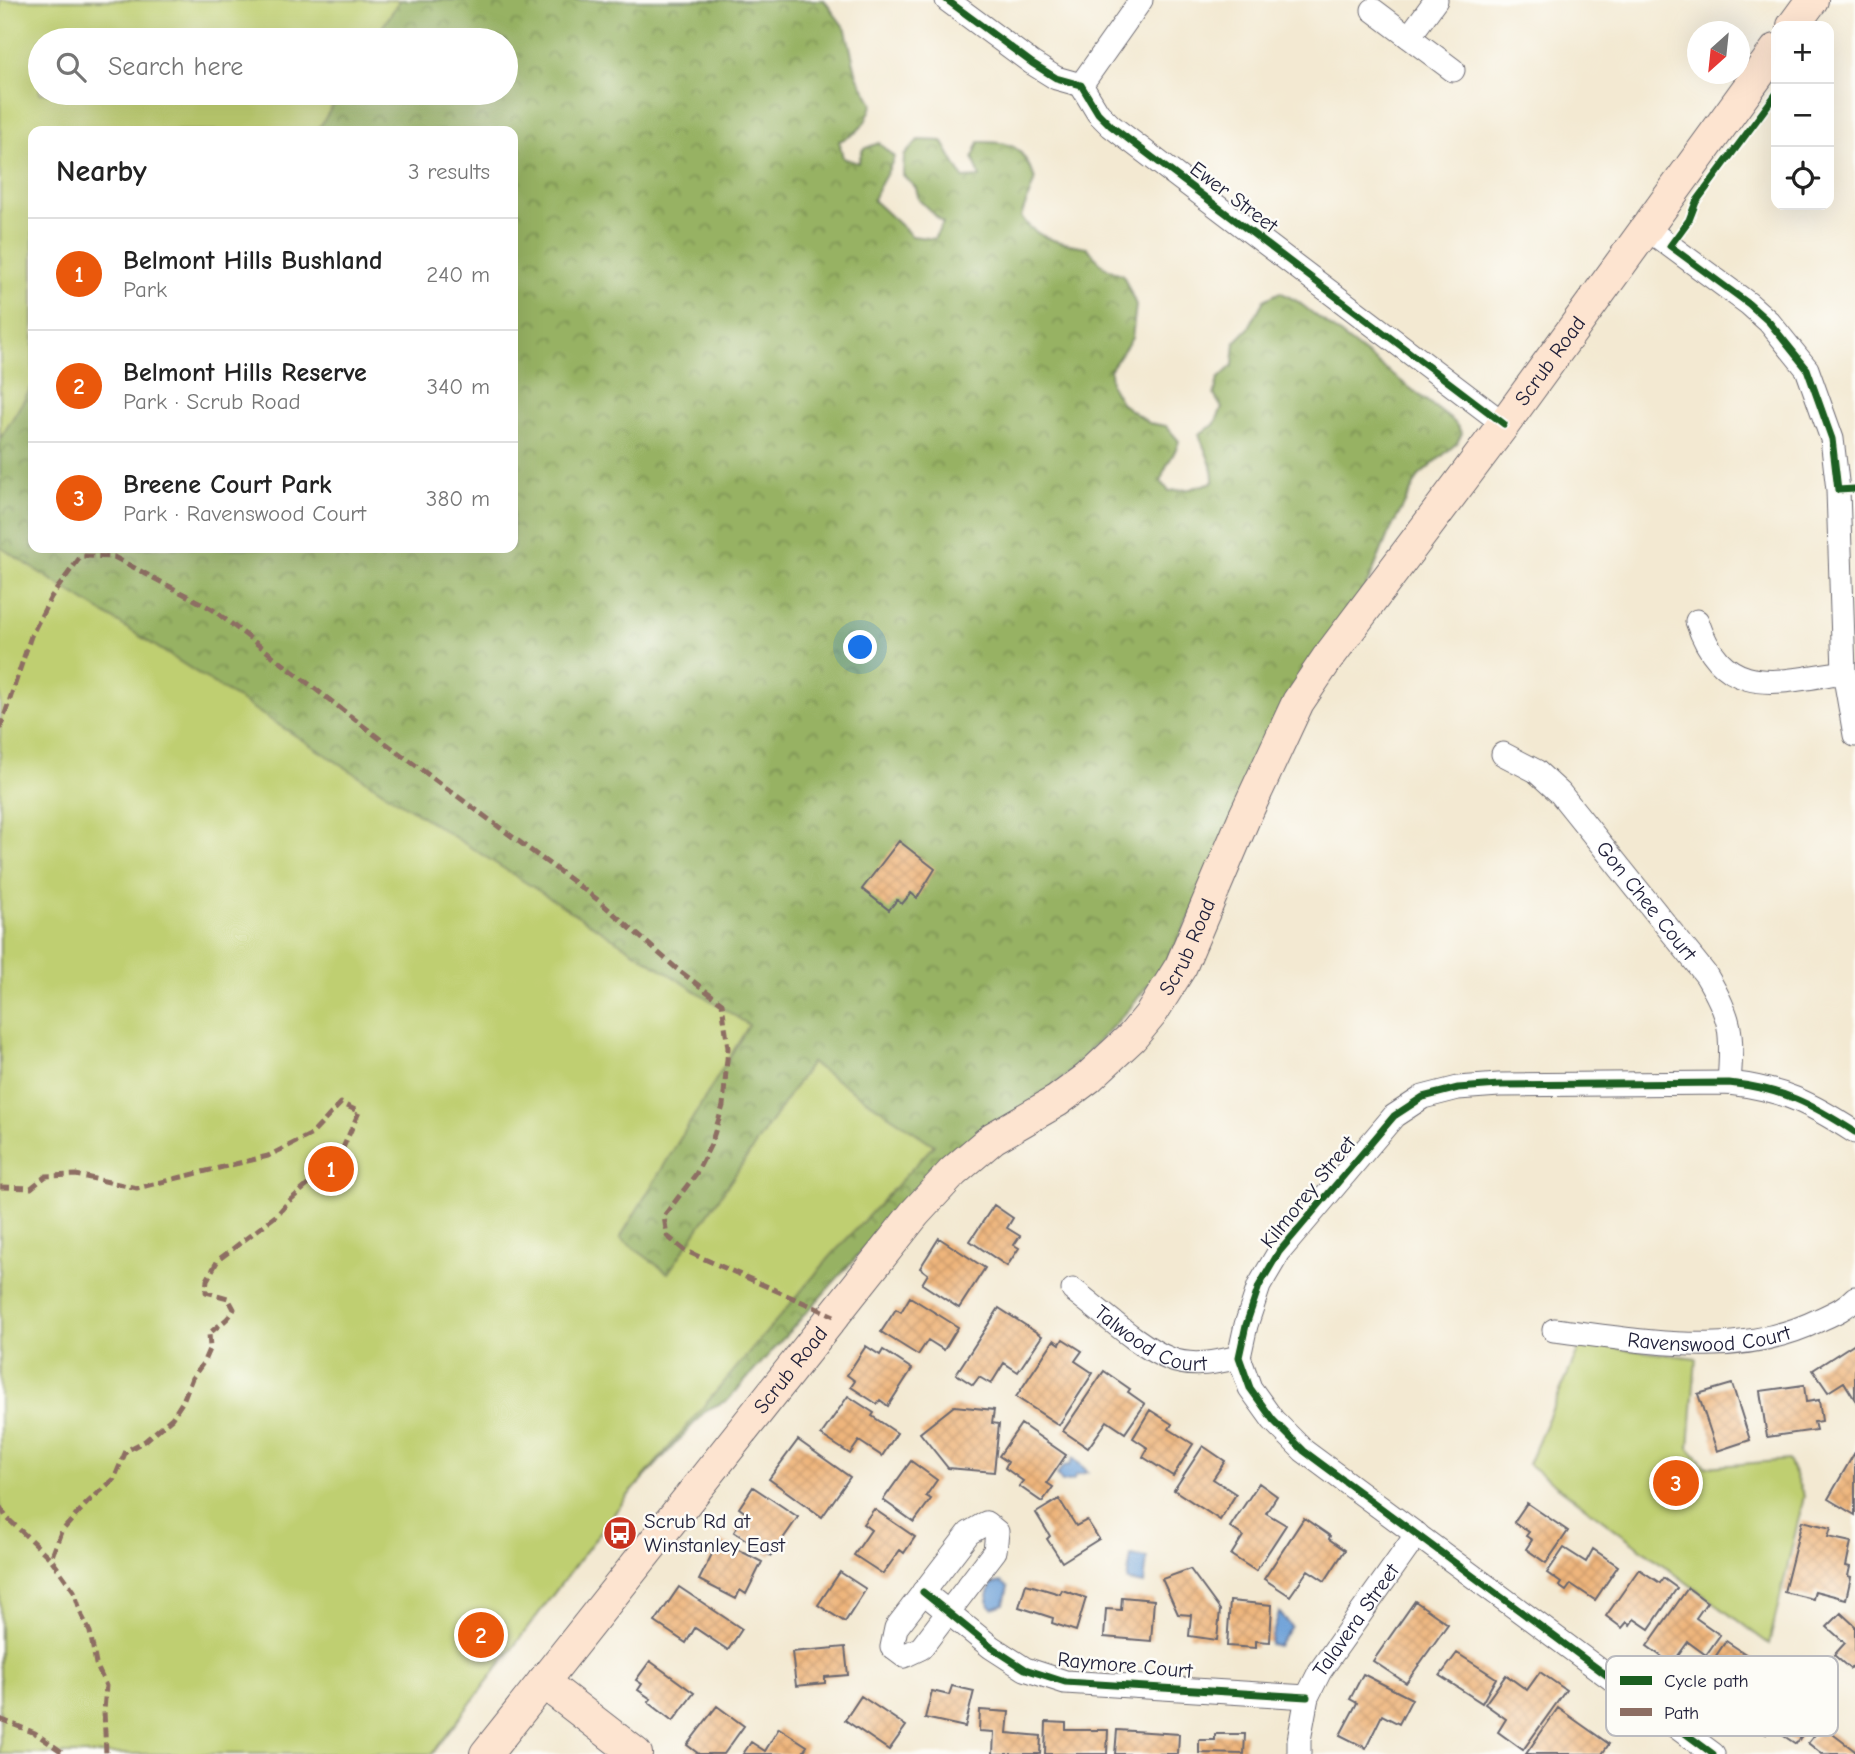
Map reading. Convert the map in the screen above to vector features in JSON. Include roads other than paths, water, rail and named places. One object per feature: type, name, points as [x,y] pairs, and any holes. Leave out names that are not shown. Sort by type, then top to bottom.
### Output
[{"type":"main road","points":[[1797,21],[1812,0]]},
{"type":"main road","name":"Scrub Road","points":[[486,1754],[915,1213],[953,1172],[993,1138],[1057,1101],[1088,1078],[1132,1037],[1151,1014],[1181,966],[1244,818],[1298,702],[1771,57]]},
{"type":"main road","points":[[543,1682],[635,1754]]},
{"type":"street","points":[[947,0],[1032,63],[1056,78],[1081,85],[1140,0]]},
{"type":"street","points":[[1409,37],[1436,0]]},
{"type":"street","points":[[1373,10],[1453,70]]},
{"type":"street","name":"Ewer Street","points":[[1081,85],[1098,113],[1111,125],[1504,424]]},
{"type":"street","points":[[1646,228],[1749,304],[1769,322],[1807,369],[1832,439],[1846,489],[1844,673],[1855,735]]},
{"type":"street","points":[[1697,621],[1704,642],[1720,664],[1743,679],[1780,681],[1844,673]]},
{"type":"street","name":"Gon Chee Court","points":[[1503,754],[1536,771],[1560,793],[1706,975],[1723,1004],[1730,1027],[1729,1083]]},
{"type":"street","name":"Kilmorey Street","points":[[1239,1357],[1259,1286],[1279,1252],[1394,1116],[1423,1097],[1458,1088],[1499,1085],[1729,1083],[1760,1086],[1797,1097],[1855,1132]]},
{"type":"street","name":"Talwood Court","points":[[1073,1290],[1142,1343],[1171,1360],[1209,1364],[1239,1357]]},
{"type":"street","name":"Ravenswood Court","points":[[1554,1330],[1692,1346],[1749,1342],[1794,1333],[1847,1306],[1855,1298]]},
{"type":"street","points":[[1239,1357],[1250,1388],[1272,1420],[1304,1451],[1606,1674]]},
{"type":"street","points":[[986,1523],[997,1532],[995,1551],[948,1612],[921,1647],[904,1656],[892,1647],[896,1628],[923,1592],[968,1533],[986,1523]]},
{"type":"street","name":"Talavera Street","points":[[1299,1754],[1307,1697],[1320,1671],[1417,1534]]},
{"type":"street","name":"Raymore Court","points":[[923,1592],[991,1647],[1025,1669],[1065,1682],[1307,1697]]},
{"type":"street","points":[[1689,1736],[1713,1754]]},
{"type":"water","points":[[1073,1458],[1088,1472],[1062,1482],[1057,1474],[1064,1466],[1070,1465]]},
{"type":"water","points":[[1131,1556],[1147,1558],[1144,1584],[1127,1581]]},
{"type":"water","points":[[1001,1582],[1008,1587],[1004,1604],[992,1608],[987,1601],[991,1584]]},
{"type":"water","points":[[1279,1612],[1291,1626],[1278,1646],[1270,1644]]},
{"type":"place","name":"Belmont Hills Bushland","points":[[331,1169]]},
{"type":"place","name":"Breene Court Park","points":[[1676,1483]]},
{"type":"place","name":"Scrub Rd at Winstanley East","points":[[620,1533]]},
{"type":"place","name":"Belmont Hills Reserve","points":[[481,1635]]}]
